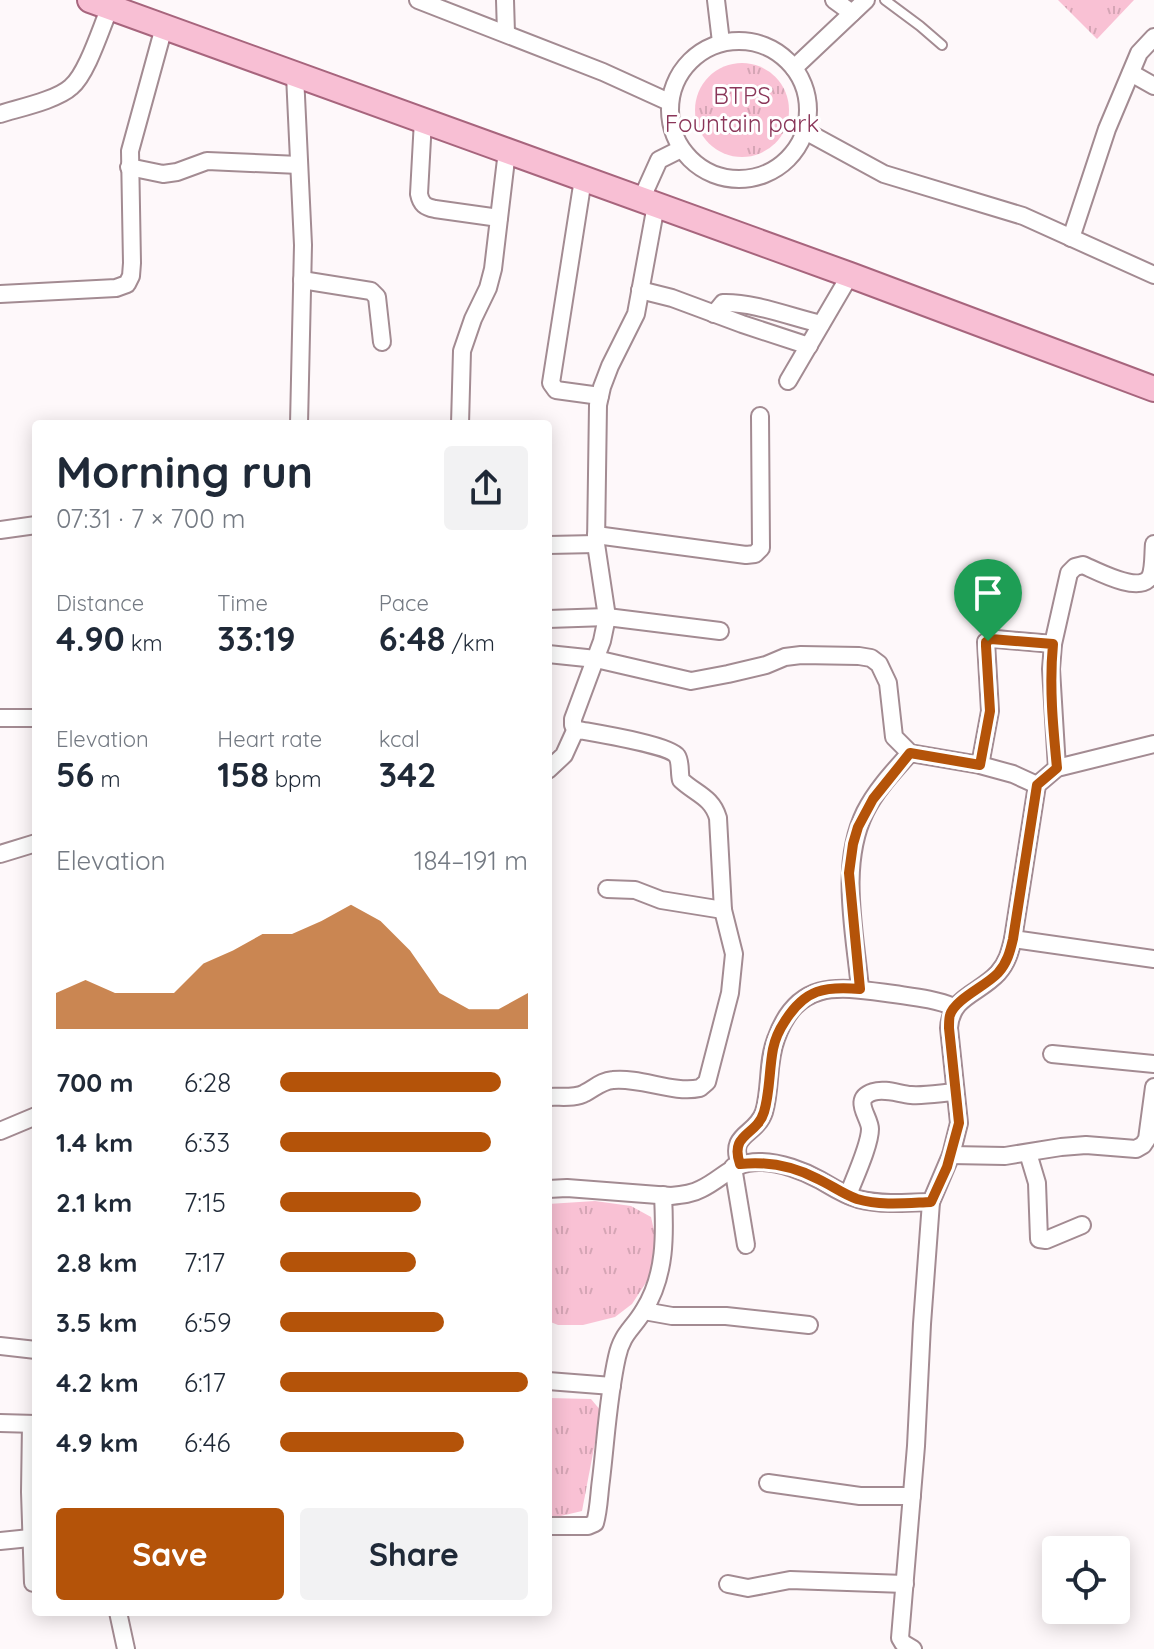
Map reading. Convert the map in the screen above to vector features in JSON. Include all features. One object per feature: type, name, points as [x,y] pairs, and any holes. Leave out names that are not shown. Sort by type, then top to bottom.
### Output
[{"type":"main road","points":[[100,4],[850,275],[1154,389]]},
{"type":"street","points":[[418,0],[603,72],[669,102]]},
{"type":"street","points":[[505,0],[506,33]]},
{"type":"street","points":[[716,0],[721,42]]},
{"type":"street","points":[[834,0],[852,13]]},
{"type":"street","points":[[794,68],[866,0]]},
{"type":"street","points":[[0,114],[71,88],[80,77],[100,4]]},
{"type":"street","points":[[0,294],[116,288],[127,284],[132,263],[130,151],[164,27]]},
{"type":"street","points":[[1071,238],[1107,129],[1139,53],[1154,37]]},
{"type":"street","points":[[741,40],[761,44],[780,53],[794,68],[804,87],[808,109],[805,131],[795,151],[779,167],[759,177],[737,180],[715,176],[696,165],[681,149],[671,127],[669,102],[675,82],[686,64],[702,51],[721,42],[741,40]]},
{"type":"street","points":[[1131,73],[1154,86]]},
{"type":"street","points":[[295,75],[303,245],[299,420]]},
{"type":"street","points":[[423,120],[421,202],[435,209],[499,218]]},
{"type":"street","points":[[805,131],[884,174],[1023,216],[1154,275]]},
{"type":"street","points":[[576,731],[573,719],[602,641],[607,617],[596,540],[598,405],[610,366],[636,314],[649,202],[659,160],[681,149]]},
{"type":"street","points":[[460,420],[462,351],[493,269],[507,151]]},
{"type":"street","points":[[129,167],[163,174],[207,161],[299,165]]},
{"type":"street","points":[[583,179],[551,383],[556,390],[600,396]]},
{"type":"street","points":[[788,381],[850,275]]},
{"type":"street","points":[[302,280],[371,291],[377,297],[382,342]]},
{"type":"street","points":[[640,290],[672,298],[809,346]]},
{"type":"street","points":[[714,314],[723,303],[731,303],[821,324]]},
{"type":"street","points":[[552,545],[596,540],[755,554],[761,548],[760,416]]},
{"type":"street","points":[[0,530],[32,526]]},
{"type":"street","points":[[1057,768],[1051,669],[1053,644],[1069,573],[1083,565],[1133,584],[1143,584],[1153,570],[1154,544]]},
{"type":"street","points":[[552,619],[607,617],[720,631]]},
{"type":"street","points":[[980,765],[990,711],[986,642],[996,639],[1053,644]]},
{"type":"street","points":[[552,654],[596,659],[691,681],[766,665],[785,657],[871,658],[879,664],[888,683],[894,737],[910,753],[980,765],[1013,774],[1037,785]]},
{"type":"street","points":[[0,718],[32,718]]},
{"type":"street","points":[[552,766],[564,755],[576,731]]},
{"type":"street","points":[[552,1097],[581,1095],[614,1079],[695,1090],[705,1085],[730,993],[734,954],[723,910],[718,818],[709,800],[681,780],[675,754],[661,747],[576,731]]},
{"type":"street","points":[[913,1649],[900,1638],[931,1202],[951,1155],[959,1123],[950,1015],[954,1007],[1000,971],[1008,957],[1037,785],[1057,768],[1154,744]]},
{"type":"street","points":[[860,989],[849,873],[853,844],[873,799],[910,753]]},
{"type":"street","points":[[0,854],[32,844]]},
{"type":"street","points":[[607,889],[635,890],[661,900],[723,910]]},
{"type":"street","points":[[1013,939],[1154,959]]},
{"type":"street","points":[[746,1245],[736,1148],[763,1115],[773,1048],[792,1010],[802,999],[820,990],[842,988],[933,1000],[954,1007]]},
{"type":"street","points":[[1052,1054],[1154,1064]]},
{"type":"street","points":[[951,1155],[1005,1156],[1086,1145],[1136,1149],[1147,1139],[1154,1087]]},
{"type":"street","points":[[848,1195],[869,1138],[870,1129],[863,1105],[870,1093],[882,1091],[912,1095],[955,1092]]},
{"type":"street","points":[[0,1131],[32,1118]]},
{"type":"street","points":[[1028,1153],[1037,1183],[1039,1239],[1046,1240],[1082,1225]]},
{"type":"street","points":[[552,1189],[687,1194],[705,1188],[736,1166],[760,1162],[817,1178],[848,1195],[874,1202],[931,1202]]},
{"type":"street","points":[[552,1526],[588,1526],[595,1523],[620,1343],[644,1311],[660,1271],[663,1195]]},
{"type":"street","points":[[644,1311],[672,1316],[726,1316],[809,1325]]},
{"type":"street","points":[[0,1346],[32,1350]]},
{"type":"street","points":[[552,1381],[612,1386]]},
{"type":"street","points":[[0,1423],[32,1424]]},
{"type":"street","points":[[32,1481],[32,1568]]},
{"type":"street","points":[[768,1483],[860,1496],[912,1496]]},
{"type":"street","points":[[0,1541],[30,1538]]},
{"type":"street","points":[[728,1584],[748,1588],[790,1580],[905,1584]]},
{"type":"street","points":[[119,1616],[126,1649]]},
{"type":"lane","points":[[885,0],[942,45]]},
{"type":"green space","points":[[1058,0],[1134,0],[1097,39]]},
{"type":"green space","name":"BTPS Fountain park","points":[[742,63],[760,67],[775,77],[785,92],[789,110],[785,128],[775,143],[760,153],[742,157],[724,153],[709,143],[699,128],[695,110],[699,92],[709,77],[724,67]]},
{"type":"green space","points":[[595,1201],[631,1206],[651,1217],[656,1239],[651,1275],[632,1304],[615,1317],[583,1325],[552,1323],[552,1204]]},
{"type":"green space","points":[[552,1398],[591,1399],[601,1411],[582,1511],[552,1518]]},
{"type":"route","points":[[988,641],[1053,644],[1051,692],[1057,768],[1037,785],[1008,957],[993,979],[954,1007],[950,1015],[959,1123],[947,1167],[931,1202],[893,1203],[857,1199],[817,1178],[782,1166],[760,1162],[740,1164],[736,1148],[763,1115],[773,1048],[792,1010],[802,999],[820,990],[860,989],[849,873],[858,827],[873,799],[910,753],[980,765],[990,711],[988,641]]}]
